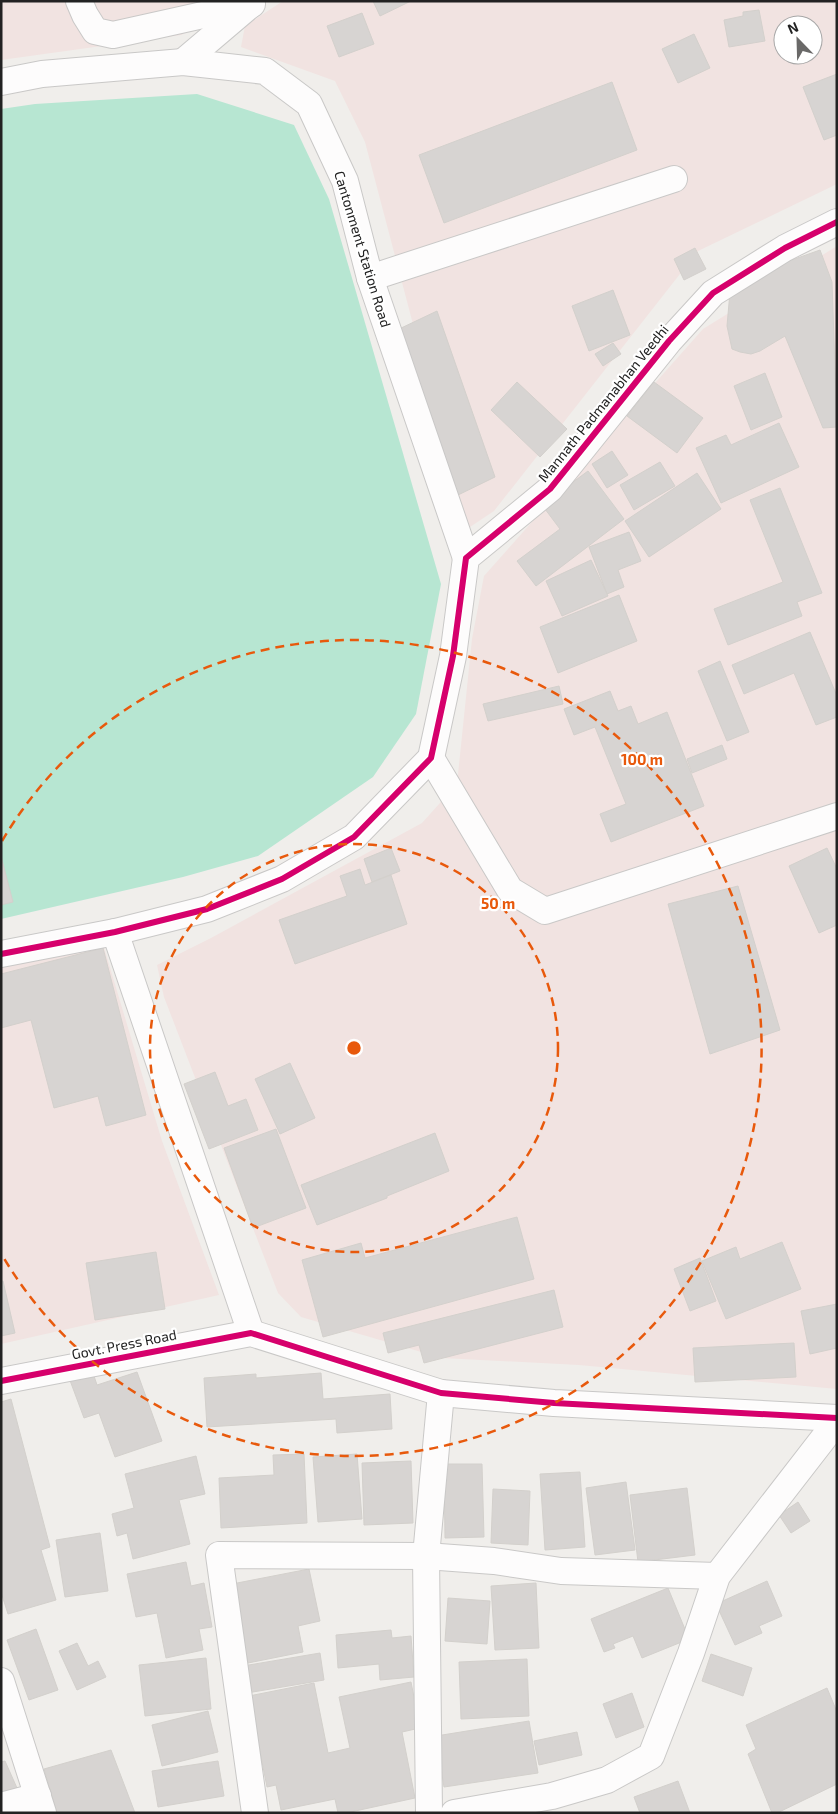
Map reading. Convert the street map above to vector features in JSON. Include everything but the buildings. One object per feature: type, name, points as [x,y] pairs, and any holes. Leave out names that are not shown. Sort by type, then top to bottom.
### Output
[{"type":"street","points":[[79,1],[85,15],[96,30],[113,35],[254,3]]},
{"type":"street","points":[[183,62],[254,3]]},
{"type":"street","name":"Cantonment Station Road","points":[[1,82],[42,74],[183,62],[264,72],[309,104],[345,181],[370,278],[466,558]]},
{"type":"street","points":[[370,278],[674,180]]},
{"type":"street","name":"Mannath Padmanabhan Veedhi","points":[[466,558],[550,489],[669,341],[713,293],[785,248],[837,222]]},
{"type":"street","points":[[1,954],[115,932],[207,909],[282,879],[354,838],[431,758],[453,656],[466,558]]},
{"type":"street","points":[[431,758],[510,890],[545,911],[837,816]]},
{"type":"street","points":[[115,932],[251,1333],[441,1393],[554,1403],[837,1420]]},
{"type":"street","name":"Govt. Press Road","points":[[1,1381],[251,1333]]},
{"type":"street","points":[[429,1813],[426,1556],[441,1393]]},
{"type":"street","points":[[454,1813],[552,1796],[607,1780],[651,1756],[717,1576],[837,1420]]},
{"type":"street","points":[[255,1813],[219,1555],[426,1556],[494,1561],[561,1571],[717,1576]]},
{"type":"street","points":[[1,1681],[40,1805],[1,1806]]},
{"type":"shaded area","points":[[1,1],[242,1],[215,20],[181,35],[1,60]]},
{"type":"shaded area","points":[[283,1],[837,1],[837,184],[698,251],[494,511],[467,529],[365,142],[335,81],[241,47],[245,26]]},
{"type":"shaded area","points":[[837,246],[837,1389],[579,1365],[442,1358],[301,1317],[278,1293],[164,997],[157,965],[211,938],[422,823],[457,784],[472,639],[484,576],[703,329]]},
{"type":"shaded area","points":[[102,941],[162,1141],[219,1295],[1,1344],[1,966]]},
{"type":"green space","points":[[197,94],[294,125],[329,199],[441,584],[416,714],[373,777],[258,856],[183,877],[1,919],[1,109],[35,104]]},
{"type":"cycle path","points":[[1,954],[115,932],[207,909],[282,879],[354,837],[431,758],[453,656],[466,558],[550,489],[669,341],[713,293],[785,248],[837,222]]},
{"type":"cycle path","points":[[1,1381],[251,1333],[441,1393],[554,1403],[837,1418]]}]
